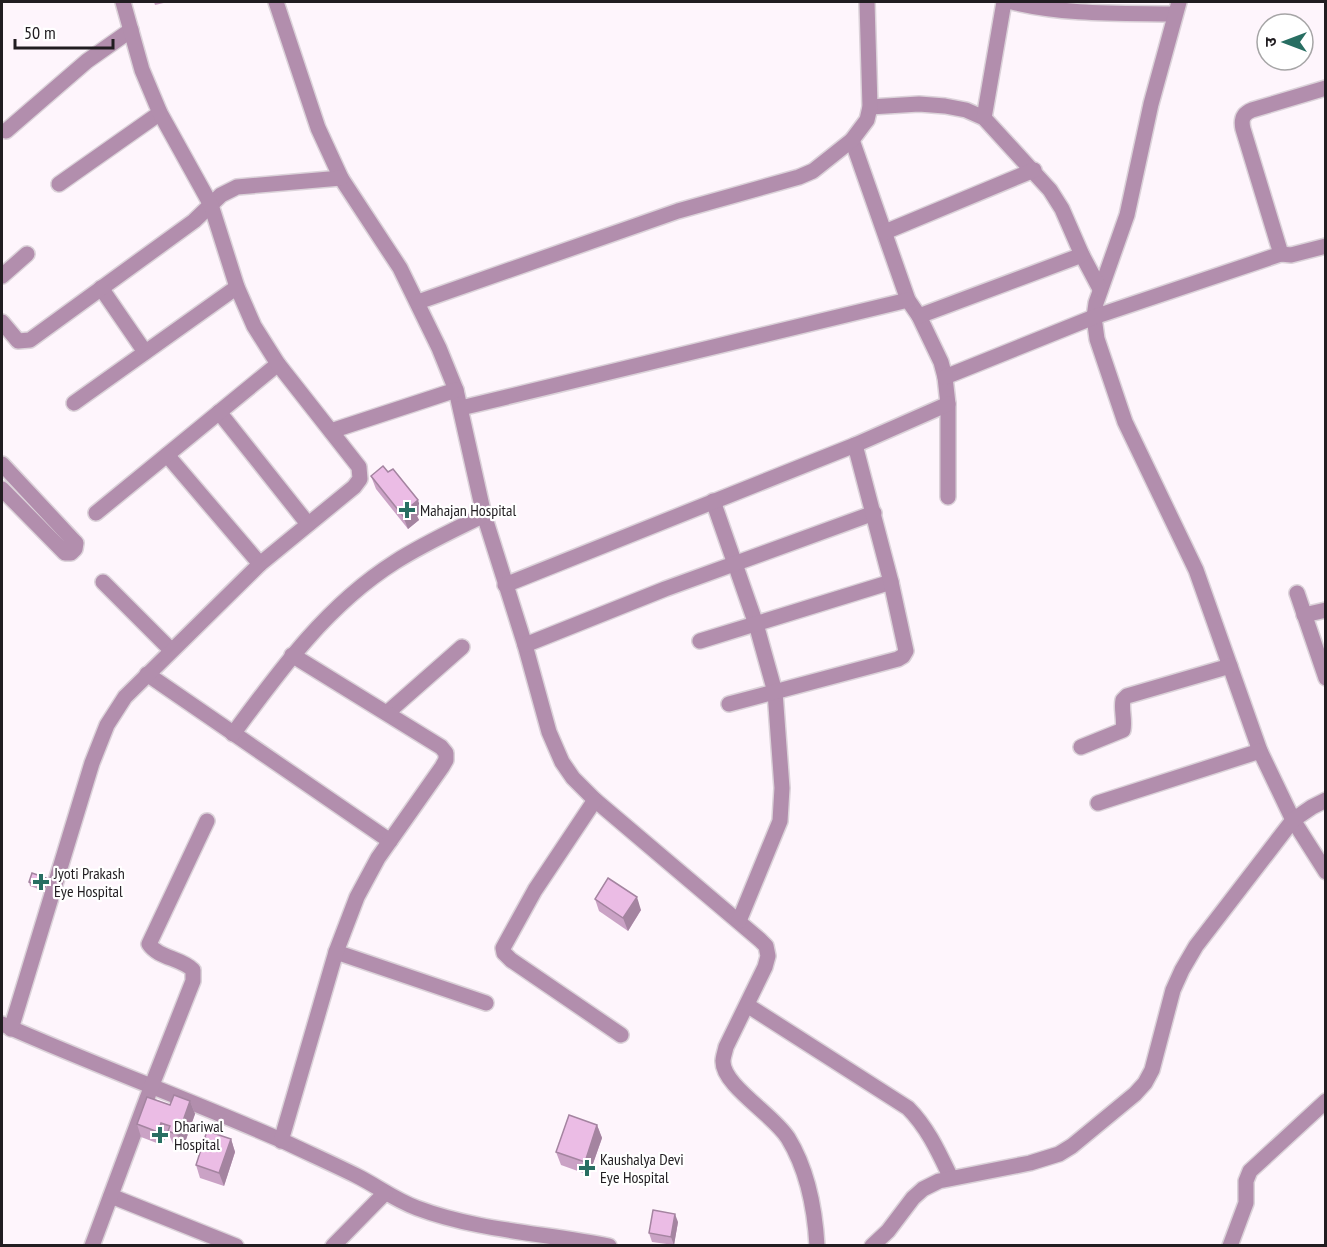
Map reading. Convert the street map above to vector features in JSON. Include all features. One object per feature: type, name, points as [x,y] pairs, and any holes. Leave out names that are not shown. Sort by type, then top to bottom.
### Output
[{"type":"street","points":[[123,2],[142,70],[160,113],[211,205],[237,287],[254,326],[278,364],[359,467],[360,479],[354,487],[260,564],[171,650],[125,697],[107,724],[92,763],[6,1026],[152,1085],[281,1141],[359,1177],[385,1193],[417,1208],[456,1220],[556,1241],[609,1245]]},
{"type":"street","points":[[276,2],[318,128],[341,178],[400,268],[418,302],[456,390],[484,515],[525,645],[549,732],[562,762],[573,778],[595,800],[766,946],[768,956],[765,967],[726,1047],[723,1062],[726,1073],[736,1088],[780,1126],[789,1140],[806,1180],[818,1245]]},
{"type":"street","points":[[418,302],[678,211],[790,181],[813,171],[852,140],[867,120],[870,107],[867,2]]},
{"type":"street","points":[[984,118],[1004,2]]},
{"type":"street","points":[[1012,2],[1074,13],[1177,8],[1151,105],[1127,215],[1100,289],[1094,317],[1097,339],[1125,422],[1196,570],[1260,751],[1293,820],[1326,872]]},
{"type":"street","points":[[6,131],[87,61],[131,30]]},
{"type":"street","points":[[1281,254],[1243,129],[1242,117],[1246,112],[1326,88]]},
{"type":"street","points":[[870,107],[919,104],[945,106],[966,110],[984,118],[1050,190],[1062,209],[1100,289]]},
{"type":"street","points":[[59,184],[160,113]]},
{"type":"street","points":[[852,140],[908,300],[919,316],[945,377],[948,404],[948,497]]},
{"type":"street","points":[[885,232],[1034,170]]},
{"type":"street","points":[[2,322],[18,341],[26,342],[195,221],[221,195],[237,188],[341,178]]},
{"type":"street","points":[[945,377],[1094,317],[1281,254],[1292,255],[1325,250]]},
{"type":"street","points":[[2,276],[27,254]]},
{"type":"street","points":[[919,316],[1082,255]]},
{"type":"street","points":[[74,403],[237,287]]},
{"type":"street","points":[[101,288],[145,352]]},
{"type":"street","points":[[461,408],[908,300]]},
{"type":"street","points":[[96,513],[278,364]]},
{"type":"street","points":[[331,431],[456,390]]},
{"type":"street","points":[[505,585],[855,445],[948,404]]},
{"type":"street","points":[[219,412],[308,524]]},
{"type":"street","points":[[729,704],[903,656],[906,651],[874,513],[855,445]]},
{"type":"street","points":[[167,455],[260,564]]},
{"type":"street","points":[[2,464],[22,484],[76,543],[71,553],[65,553],[4,498],[22,484]]},
{"type":"street","points":[[713,501],[756,624],[775,692],[782,807],[775,835],[739,921]]},
{"type":"street","points":[[525,645],[735,563],[874,513]]},
{"type":"street","points":[[233,734],[292,655],[340,606],[394,562],[484,515]]},
{"type":"street","points":[[103,582],[171,650]]},
{"type":"street","points":[[700,642],[891,582]]},
{"type":"street","points":[[1297,592],[1326,678]]},
{"type":"street","points":[[1304,615],[1326,609]]},
{"type":"street","points":[[387,713],[462,647]]},
{"type":"street","points":[[281,1141],[336,952],[357,897],[390,841],[446,760],[446,753],[441,747],[292,655]]},
{"type":"street","points":[[1081,747],[1123,730],[1125,722],[1123,700],[1127,696],[1230,666]]},
{"type":"street","points":[[147,674],[390,841]]},
{"type":"street","points":[[1098,803],[1260,751]]},
{"type":"street","points":[[595,800],[535,890],[503,948],[504,953],[511,960],[621,1035]]},
{"type":"street","points":[[872,1245],[888,1231],[913,1198],[923,1189],[951,1178],[1046,1160],[1072,1146],[1135,1094],[1145,1083],[1152,1070],[1173,990],[1196,946],[1293,820],[1326,800]]},
{"type":"street","points":[[92,1245],[194,976],[193,970],[188,965],[151,948],[150,939],[207,821]]},
{"type":"street","points":[[336,952],[486,1003]]},
{"type":"street","points":[[747,1005],[908,1108],[928,1132],[951,1178]]},
{"type":"street","points":[[1230,1245],[1246,1203],[1246,1181],[1250,1171],[1326,1101]]},
{"type":"street","points":[[333,1245],[385,1193]]},
{"type":"street","points":[[111,1196],[236,1245]]},
{"type":"building","points":[[383,466],[388,472],[393,469],[418,500],[412,505],[414,507],[403,516],[371,476]]},
{"type":"building","points":[[32,873],[46,878],[43,887],[29,882]]},
{"type":"building","points":[[608,878],[637,897],[623,918],[595,899]]},
{"type":"building","points":[[174,1095],[190,1101],[178,1135],[168,1131],[170,1126],[161,1123],[158,1132],[137,1124],[147,1097],[170,1105]]},
{"type":"building","points":[[569,1115],[597,1125],[585,1162],[556,1152]]},
{"type":"building","points":[[207,1131],[231,1139],[219,1173],[196,1165]]},
{"type":"building","points":[[653,1210],[675,1214],[671,1237],[649,1233]]},
{"type":"place","name":"Mahajan Hospital","points":[[407,510]]},
{"type":"place","name":"Jyoti Prakash Eye Hospital","points":[[41,882]]},
{"type":"place","name":"Dhariwal Hospital","points":[[160,1135]]},
{"type":"place","name":"Kaushalya Devi Eye Hospital","points":[[587,1168]]}]
